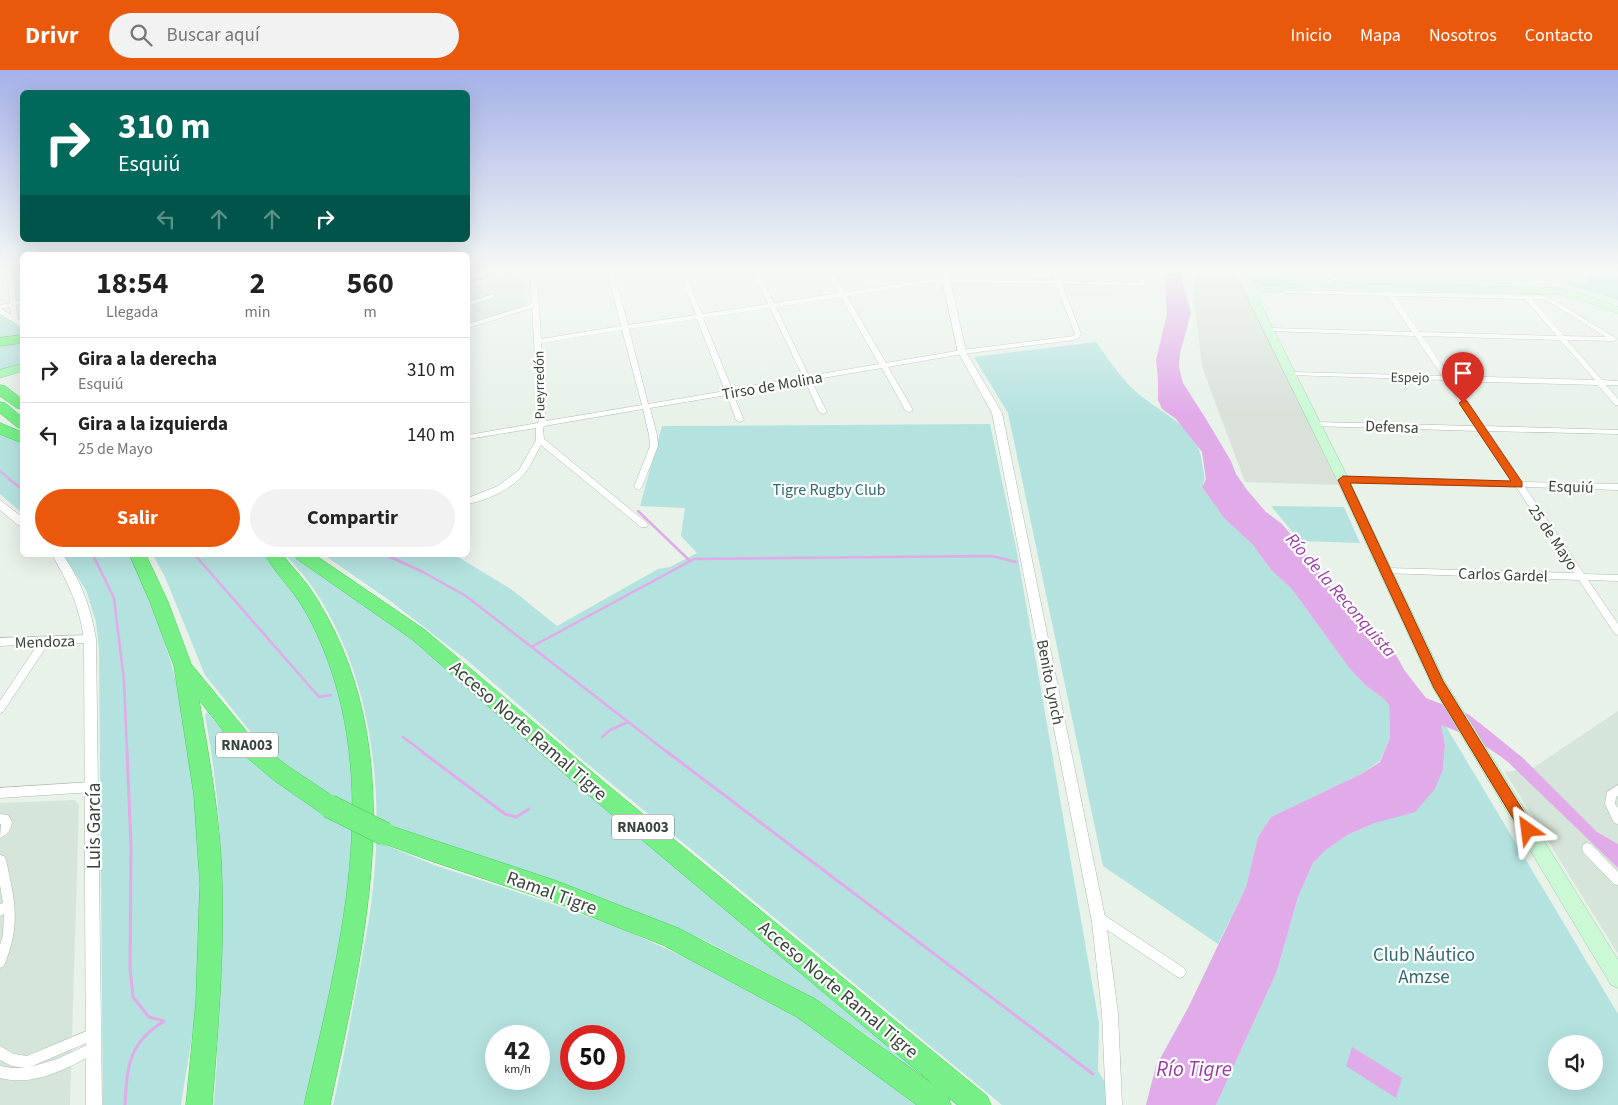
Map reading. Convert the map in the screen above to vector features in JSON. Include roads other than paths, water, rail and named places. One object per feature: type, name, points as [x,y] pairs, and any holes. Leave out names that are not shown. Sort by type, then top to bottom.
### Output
[{"type":"highway","points":[[0,342],[20,339]]},
{"type":"highway","points":[[0,389],[20,404]]},
{"type":"highway","points":[[0,406],[20,422]]},
{"type":"highway","points":[[0,428],[20,437]]},
{"type":"highway","name":"RNA003","points":[[139,557],[159,602],[183,666]]},
{"type":"highway","points":[[275,557],[290,575],[312,607],[331,643],[346,687],[357,736],[363,795],[363,843],[357,908],[317,1105]]},
{"type":"highway","name":"Acceso Norte Ramal Tigre","points":[[306,557],[419,635],[598,790],[978,1105]]},
{"type":"highway","points":[[183,666],[205,795],[211,884],[208,1002],[197,1105]]},
{"type":"highway","name":"Ramal Tigre","points":[[183,666],[245,744],[282,774],[329,806],[385,834],[554,891],[670,936],[806,1008],[904,1078],[938,1105]]},
{"type":"highway","points":[[312,1105],[327,1058]]},
{"type":"main road","points":[[1264,318],[1387,571],[1430,669],[1618,978]]},
{"type":"main road","points":[[0,374],[20,369]]},
{"type":"street","points":[[470,325],[493,318]]},
{"type":"street","name":"Pueyrredón","points":[[537,318],[543,420],[538,436],[540,440],[644,525]]},
{"type":"street","points":[[622,318],[653,435],[654,446],[638,487]]},
{"type":"street","points":[[538,341],[686,318]]},
{"type":"street","points":[[701,318],[740,420]]},
{"type":"street","points":[[778,318],[823,412]]},
{"type":"street","points":[[856,318],[909,410]]},
{"type":"street","name":"Benito Lynch","points":[[955,318],[962,352],[997,413],[1098,917],[1112,1032],[1114,1105]]},
{"type":"street","name":"Tirso de Molina","points":[[470,437],[962,352],[1077,337],[1078,334],[1072,318]]},
{"type":"street","name":"25 de Mayo","points":[[1406,318],[1618,631]]},
{"type":"street","points":[[1545,318],[1618,403]]},
{"type":"street","points":[[1580,318],[1616,340]]},
{"type":"street","points":[[1270,330],[1616,340]]},
{"type":"street","name":"Espejo","points":[[1292,374],[1618,383]]},
{"type":"street","name":"Defensa","points":[[1316,424],[1618,432]]},
{"type":"street","name":"Pueyrredón","points":[[470,500],[488,495],[514,480],[527,466],[540,440]]},
{"type":"street","name":"Esquiú","points":[[1343,480],[1618,488]]},
{"type":"street","points":[[2,509],[20,521]]},
{"type":"street","name":"Luis García","points":[[59,557],[70,572],[79,590],[86,614],[90,639],[94,1105]]},
{"type":"street","name":"Carlos Gardel","points":[[1387,571],[1618,578]]},
{"type":"street","name":"Mendoza","points":[[0,642],[90,639]]},
{"type":"street","points":[[0,709],[45,641]]},
{"type":"street","points":[[0,793],[92,787]]},
{"type":"street","points":[[1616,794],[1610,804],[1618,820]]},
{"type":"street","points":[[0,819],[4,819],[7,822],[6,827],[0,833]]},
{"type":"street","points":[[1587,848],[1618,880]]},
{"type":"street","points":[[0,860],[5,908],[12,922],[10,936],[0,962]]},
{"type":"street","points":[[1098,917],[1180,972]]},
{"type":"street","points":[[0,1052],[12,1060],[27,1062],[94,1041]]},
{"type":"street","points":[[0,1072],[20,1074],[44,1070],[94,1041]]},
{"type":"water","name":"Río Tigre","points":[[1166,318],[1190,318],[1180,353],[1179,367],[1183,383],[1247,490],[1266,512],[1282,524],[1339,599],[1365,621],[1376,636],[1396,655],[1405,671],[1426,698],[1468,714],[1524,759],[1597,832],[1618,844],[1618,868],[1509,763],[1476,741],[1441,725],[1445,745],[1443,769],[1435,789],[1415,812],[1375,823],[1347,835],[1326,850],[1313,863],[1298,897],[1277,971],[1216,1105],[1146,1105],[1156,1066],[1188,1008],[1246,887],[1258,837],[1271,817],[1361,774],[1380,762],[1390,738],[1389,705],[1365,685],[1350,669],[1291,588],[1272,571],[1252,544],[1224,518],[1202,487],[1206,479],[1202,452],[1176,419],[1162,409],[1158,400],[1156,360]]},
{"type":"water","points":[[1352,1047],[1402,1078],[1396,1098],[1346,1066]]},
{"type":"waterway","points":[[0,471],[11,480]]},
{"type":"waterway","points":[[9,479],[20,487]]},
{"type":"waterway","points":[[638,511],[689,560]]},
{"type":"waterway","points":[[533,646],[694,559],[992,556],[1016,562]]},
{"type":"waterway","points":[[94,557],[114,598],[124,681],[127,752]]},
{"type":"waterway","points":[[197,557],[319,697],[331,695]]},
{"type":"waterway","points":[[390,557],[423,572],[466,596],[667,752]]},
{"type":"waterway","points":[[602,737],[610,730],[628,722]]},
{"type":"waterway","points":[[403,737],[423,752]]},
{"type":"waterway","points":[[127,751],[131,846],[130,968],[133,997],[149,1017],[164,1021]]},
{"type":"waterway","points":[[421,751],[505,814],[516,817],[529,809]]},
{"type":"waterway","points":[[666,751],[1093,1074]]},
{"type":"waterway","points":[[125,1105],[129,1068],[136,1048],[151,1030],[163,1022]]},
{"type":"park label","name":"Tigre Rugby Club","points":[[829,489]]},
{"type":"park label","name":"Club Náutico Amzse","points":[[1424,965]]},
{"type":"water label","name":"Río de la Reconquista","points":[[1341,595]]}]
